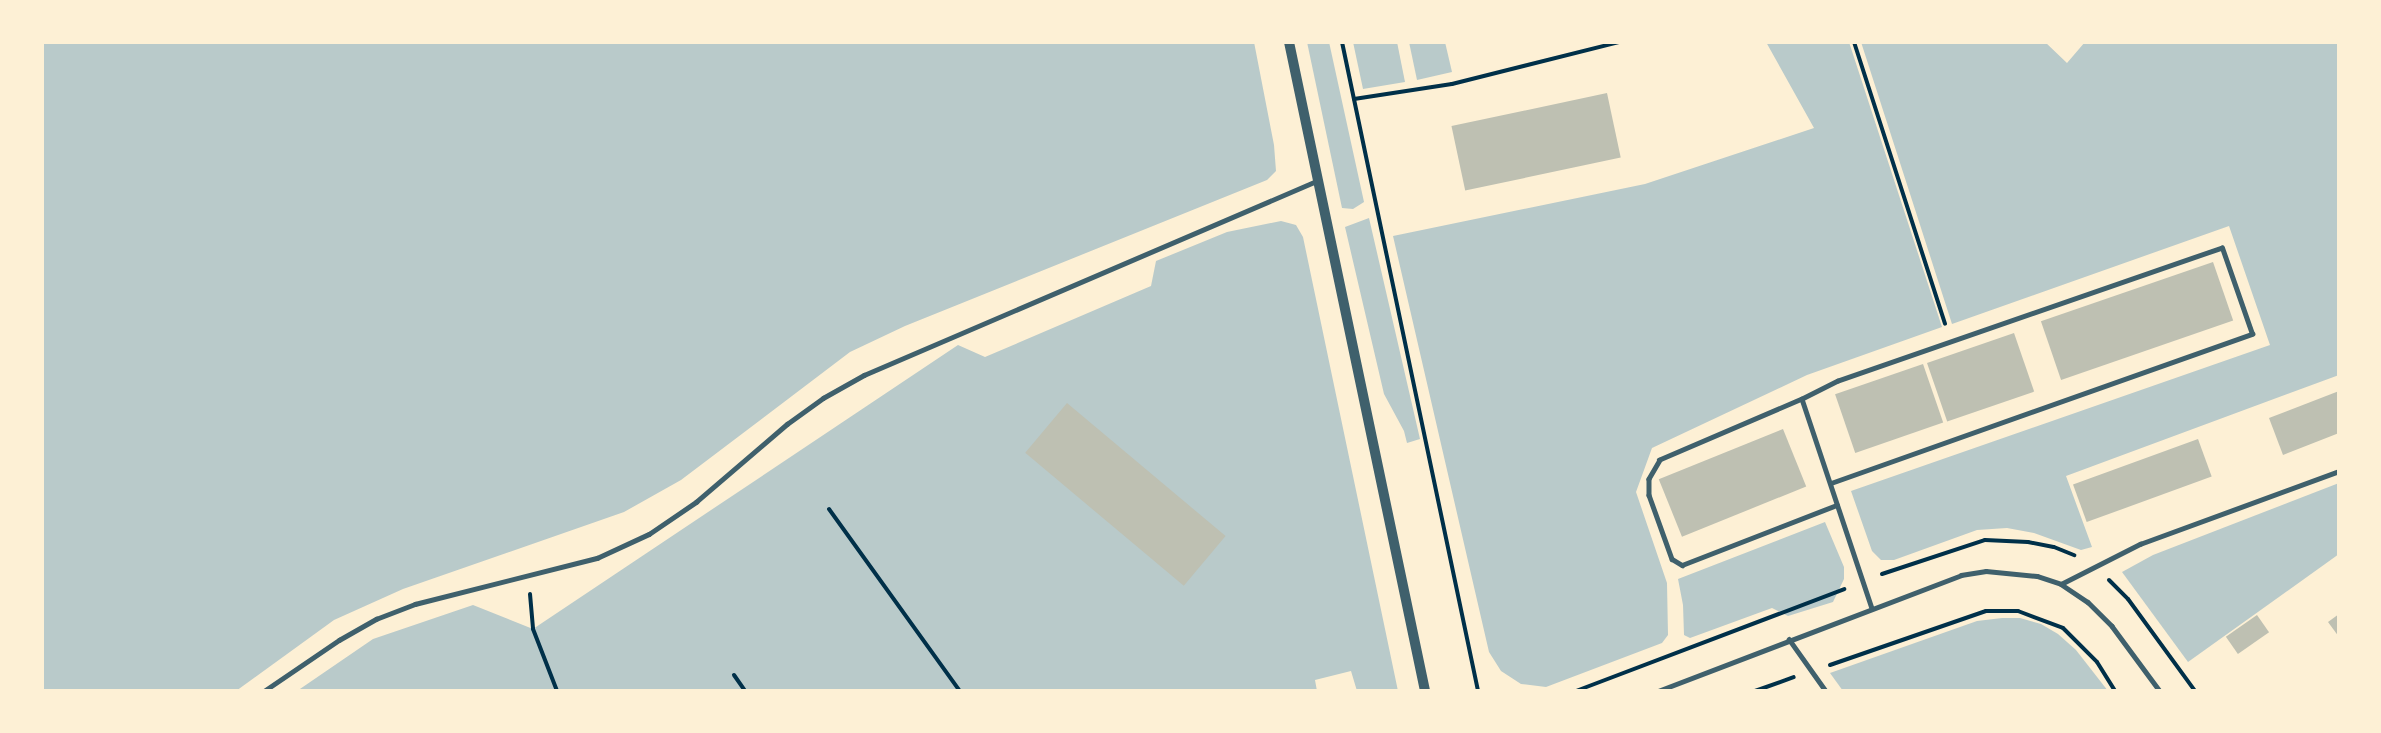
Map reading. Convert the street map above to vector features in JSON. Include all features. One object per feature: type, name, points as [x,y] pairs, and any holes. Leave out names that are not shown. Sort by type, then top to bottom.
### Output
[{"type":"street","points":[[1289,42],[1425,691]]},
{"type":"lane","points":[[264,691],[339,640],[376,619],[415,604],[597,558],[649,534],[696,501],[814,404],[864,375],[1319,180]]},
{"type":"lane","points":[[1831,483],[2252,334],[2222,248],[1838,381],[1803,399],[1660,460],[1649,479],[1648,495],[1672,559],[1682,565],[1837,504]]},
{"type":"lane","points":[[1803,399],[1872,608]]},
{"type":"lane","points":[[2061,584],[2140,544],[2339,471]]},
{"type":"lane","points":[[1658,691],[1961,574],[1986,571],[2037,576],[2061,584],[2088,602],[2112,626],[2160,691]]},
{"type":"lane","points":[[1789,639],[1826,691]]},
{"type":"path","points":[[1342,42],[1478,691]]},
{"type":"path","points":[[1354,99],[1452,84],[1619,42]]},
{"type":"path","points":[[1854,42],[1951,342]]},
{"type":"path","points":[[829,508],[960,691]]},
{"type":"path","points":[[528,574],[533,629],[557,691]]},
{"type":"path","points":[[1755,691],[1986,611],[2018,611],[2063,628],[2097,662],[2115,691]]},
{"type":"path","points":[[734,675],[745,691]]},
{"type":"shaded area","points":[[42,42],[1254,42],[1274,145],[1276,171],[1267,180],[905,326],[850,352],[681,480],[624,512],[403,589],[334,620],[236,691],[42,691]]},
{"type":"shaded area","points":[[1307,42],[1329,42],[1364,202],[1353,209],[1342,208]]},
{"type":"shaded area","points":[[1353,42],[1397,42],[1405,82],[1363,89]]},
{"type":"shaded area","points":[[1409,42],[1445,42],[1452,72],[1417,80]]},
{"type":"shaded area","points":[[1766,42],[1849,42],[1942,327],[1807,375],[1652,448],[1636,492],[1667,583],[1668,635],[1662,643],[1546,687],[1521,684],[1501,671],[1489,652],[1393,236],[1645,184],[1814,128]]},
{"type":"shaded area","points":[[1861,42],[2045,42],[2067,63],[2085,42],[2339,42],[2339,375],[2066,476],[2092,547],[2081,550],[2034,533],[2007,528],[1977,530],[1894,560],[1881,560],[1872,551],[1851,491],[2270,345],[2229,226],[1952,324]]},
{"type":"shaded area","points":[[1369,218],[1420,439],[1407,443],[1404,431],[1384,394],[1345,227]]},
{"type":"shaded area","points":[[1281,221],[1296,225],[1303,237],[1398,691],[1357,691],[1351,671],[1315,680],[1317,691],[297,691],[373,639],[473,605],[533,629],[958,345],[985,357],[1151,286],[1156,261],[1227,232]]},
{"type":"shaded area","points":[[2339,483],[2339,554],[2188,662],[2122,572],[2153,555]]},
{"type":"shaded area","points":[[1825,522],[1844,567],[1844,579],[1833,602],[1788,616],[1772,608],[1690,638],[1684,635],[1683,605],[1678,579]]},
{"type":"shaded area","points":[[2020,618],[2041,624],[2058,634],[2076,650],[2108,691],[1843,691],[1830,673],[1977,621]]},
{"type":"building","points":[[1607,93],[1621,158],[1465,191],[1451,126]]},
{"type":"building","points":[[2213,262],[2233,321],[2061,380],[2041,321]]},
{"type":"building","points":[[2014,333],[2034,392],[1947,422],[1927,363]]},
{"type":"building","points":[[1923,364],[1943,423],[1855,453],[1835,394]]},
{"type":"building","points":[[2339,391],[2339,433],[2283,455],[2269,418]]},
{"type":"building","points":[[1067,403],[1226,536],[1184,586],[1025,453]]},
{"type":"building","points":[[1783,429],[1806,486],[1682,537],[1659,479]]},
{"type":"building","points":[[2198,439],[2212,477],[2087,522],[2073,484]]},
{"type":"building","points":[[2339,614],[2339,637],[2328,622]]},
{"type":"building","points":[[2257,615],[2269,632],[2238,654],[2226,637]]}]
